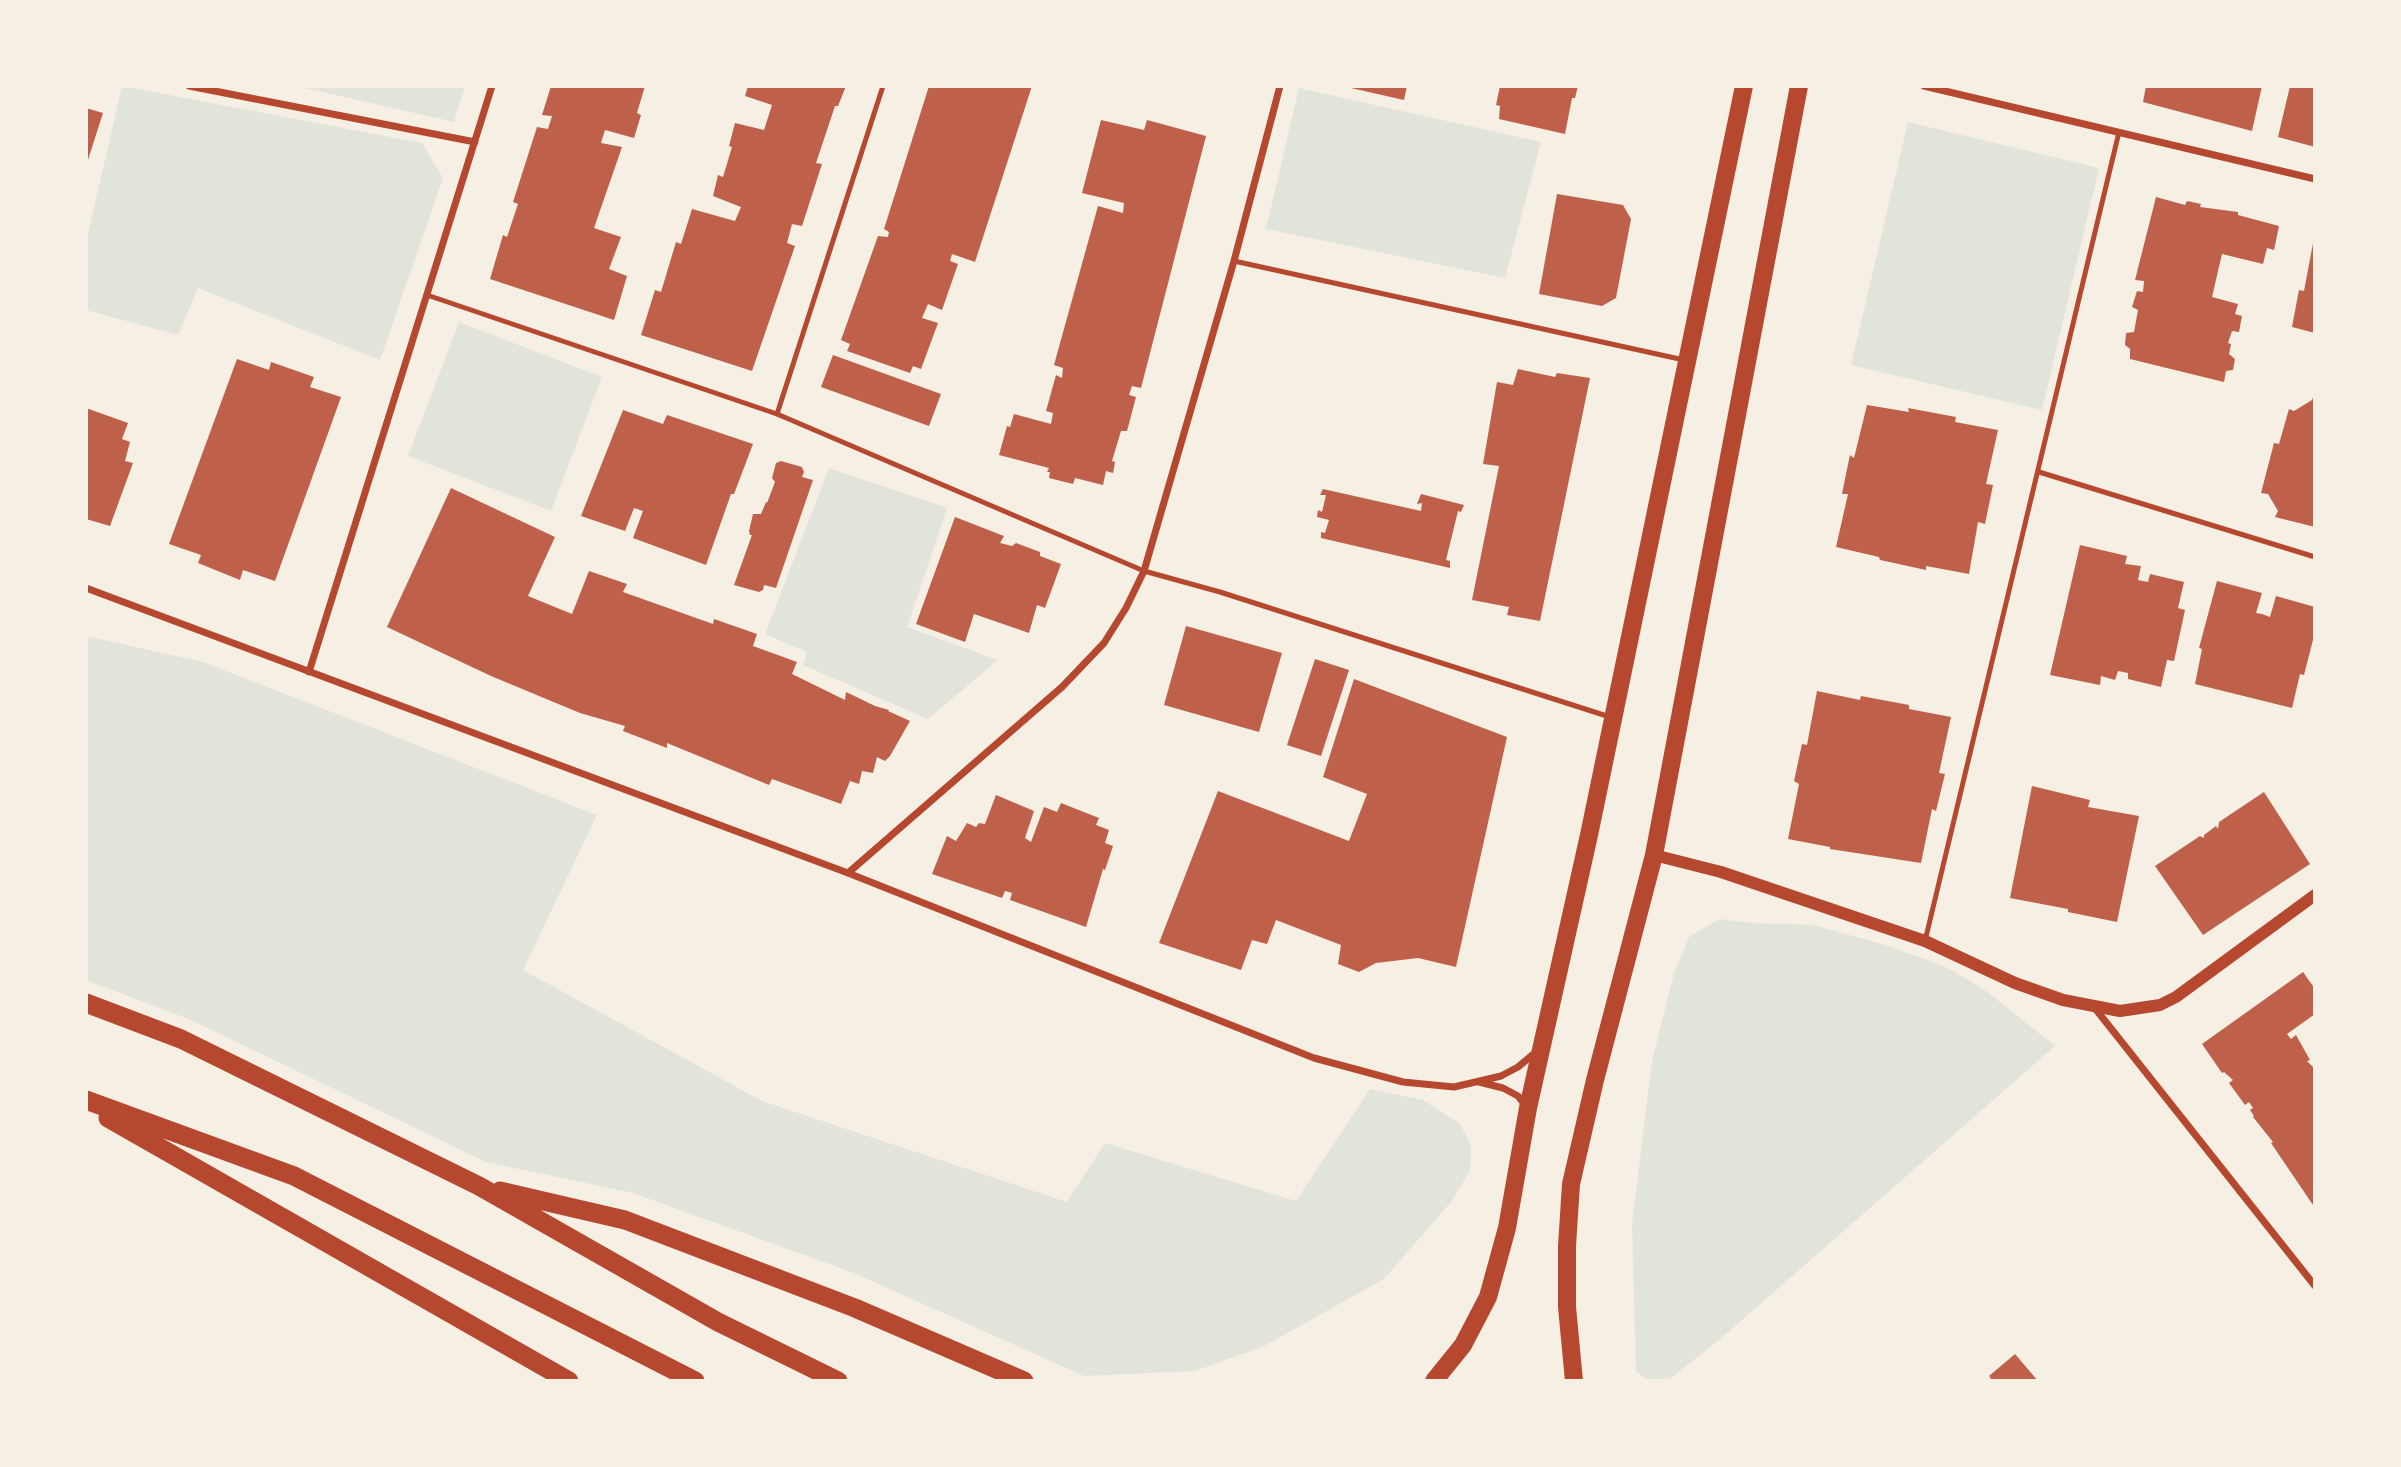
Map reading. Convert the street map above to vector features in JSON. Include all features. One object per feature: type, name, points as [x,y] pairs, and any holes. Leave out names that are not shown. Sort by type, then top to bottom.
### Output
[{"type":"highway","points":[[86,1003],[181,1039],[479,1186],[718,1322],[838,1381]]},
{"type":"highway","points":[[86,1103],[569,1381]]},
{"type":"highway","points":[[86,1103],[294,1176],[695,1381]]},
{"type":"highway","points":[[479,1186],[625,1220],[855,1308],[1024,1381]]},
{"type":"main road","points":[[1434,1381],[1463,1345],[1488,1297],[1507,1228],[1528,1108],[1613,718],[1744,86]]},
{"type":"main road","points":[[1574,1381],[1567,1307],[1566,1246],[1571,1184],[1595,1080],[1654,855],[1799,86]]},
{"type":"street","points":[[189,86],[475,142]]},
{"type":"street","points":[[309,672],[492,86]]},
{"type":"street","points":[[848,873],[1062,687],[1104,643],[1144,571],[1234,261],[1280,86]]},
{"type":"street","points":[[1924,86],[2315,179]]},
{"type":"street","points":[[86,587],[848,873],[1314,1058],[1403,1082],[1454,1087],[1501,1076],[1518,1067],[1541,1047]]},
{"type":"street","points":[[1654,855],[1721,872],[1925,941],[2015,983],[2063,1000],[2120,1011],[2160,1005],[2176,997],[2315,895]]},
{"type":"street","points":[[2093,1007],[2315,1286]]},
{"type":"street","points":[[1478,1082],[1503,1087],[1518,1096],[1528,1108]]},
{"type":"lane","points":[[776,414],[883,86]]},
{"type":"lane","points":[[1925,941],[2119,132]]},
{"type":"lane","points":[[1234,261],[1687,361]]},
{"type":"lane","points":[[427,295],[776,414],[1144,571],[1220,592],[1613,718]]},
{"type":"lane","points":[[2039,472],[2315,557]]},
{"type":"shaded area","points":[[122,86],[422,143],[443,178],[380,360],[198,288],[178,335],[86,310],[86,243]]},
{"type":"shaded area","points":[[296,86],[465,86],[454,122]]},
{"type":"shaded area","points":[[1299,88],[1541,142],[1505,278],[1266,229]]},
{"type":"shaded area","points":[[1908,122],[2099,168],[2042,410],[1851,365]]},
{"type":"shaded area","points":[[459,322],[602,377],[551,511],[408,456]]},
{"type":"shaded area","points":[[829,468],[947,508],[907,627],[998,660],[928,719],[803,665],[807,652],[765,634]]},
{"type":"shaded area","points":[[86,636],[203,662],[597,815],[523,970],[762,1101],[1067,1202],[1105,1143],[1296,1201],[1370,1089],[1423,1100],[1460,1124],[1471,1145],[1470,1171],[1451,1202],[1384,1279],[1264,1346],[1195,1371],[1084,1376],[854,1273],[633,1193],[486,1162],[191,1020],[86,980]]},
{"type":"shaded area","points":[[1719,919],[1813,925],[1886,945],[1946,967],[1985,990],[2055,1046],[1719,1340],[1667,1381],[1650,1381],[1636,1372],[1632,1224],[1652,1061],[1674,973],[1689,937]]},
{"type":"building","points":[[551,86],[645,86],[637,113],[641,115],[634,138],[605,130],[601,143],[622,147],[594,228],[621,237],[609,269],[627,276],[614,320],[490,279],[503,235],[507,237],[518,204],[513,202],[537,127],[548,129],[552,116],[542,115]]},
{"type":"building","points":[[748,86],[846,86],[838,106],[835,106],[816,163],[822,164],[802,226],[792,224],[787,243],[795,246],[752,371],[641,335],[655,290],[661,292],[676,242],[681,244],[692,209],[735,221],[741,207],[713,196],[718,175],[723,177],[732,147],[729,146],[735,123],[764,130],[772,105],[745,96]]},
{"type":"building","points":[[929,86],[1032,86],[975,262],[952,254],[950,261],[958,264],[942,310],[928,304],[922,318],[938,323],[921,369],[913,366],[910,373],[847,351],[850,344],[841,340],[878,236],[888,237],[889,232],[884,229]]},
{"type":"building","points":[[1342,86],[1407,86],[1404,100]]},
{"type":"building","points":[[1500,86],[1578,86],[1575,98],[1572,98],[1565,134],[1499,119],[1500,106],[1496,105]]},
{"type":"building","points":[[2146,86],[2262,86],[2252,131],[2143,102]]},
{"type":"building","points":[[2290,86],[2315,86],[2315,147],[2278,137]]},
{"type":"building","points":[[86,108],[103,113],[86,166]]},
{"type":"building","points":[[1101,120],[1144,130],[1147,120],[1206,136],[1141,388],[1132,386],[1129,395],[1136,397],[1127,431],[1121,431],[1112,461],[1115,462],[1113,473],[1106,471],[1103,485],[1075,478],[1073,484],[1049,478],[1049,468],[999,455],[1007,426],[1010,427],[1014,414],[1051,424],[1053,413],[1046,411],[1056,375],[1062,378],[1063,368],[1054,365],[1098,206],[1123,213],[1124,203],[1082,193]]},
{"type":"building","points":[[1557,194],[1623,205],[1631,219],[1616,298],[1602,306],[1539,294]]},
{"type":"building","points":[[2156,197],[2185,205],[2187,201],[2201,204],[2200,207],[2238,212],[2238,215],[2279,226],[2274,250],[2267,248],[2263,264],[2222,254],[2212,297],[2238,304],[2235,314],[2242,316],[2239,332],[2232,331],[2228,343],[2231,344],[2229,354],[2235,359],[2233,370],[2226,371],[2224,382],[2130,359],[2130,349],[2125,345],[2126,333],[2134,332],[2138,310],[2132,307],[2137,291],[2143,292],[2144,281],[2135,280]]},
{"type":"building","points":[[2314,238],[2315,333],[2292,327],[2299,290],[2304,291]]},
{"type":"building","points":[[833,355],[941,394],[929,426],[821,387]]},
{"type":"building","points":[[237,359],[269,370],[271,362],[314,377],[310,387],[341,397],[275,581],[243,570],[240,580],[198,563],[201,555],[169,544]]},
{"type":"building","points":[[1518,369],[1555,377],[1557,373],[1590,378],[1540,621],[1507,615],[1509,607],[1472,600],[1499,466],[1483,464],[1497,382],[1513,385]]},
{"type":"building","points":[[2315,392],[2315,527],[2275,517],[2278,511],[2268,494],[2261,493],[2274,443],[2279,444],[2289,409],[2294,411],[2312,400]]},
{"type":"building","points":[[1867,405],[1909,412],[1908,408],[1956,417],[1955,422],[1998,430],[1986,484],[1993,485],[1985,524],[1978,522],[1969,574],[1926,566],[1926,570],[1836,547],[1848,494],[1842,494],[1850,455],[1854,458]]},
{"type":"building","points":[[86,408],[128,423],[122,439],[130,442],[125,461],[133,463],[110,526],[86,519]]},
{"type":"building","points":[[623,410],[663,424],[667,415],[753,444],[734,494],[731,494],[706,565],[633,538],[643,511],[634,508],[625,531],[581,516]]},
{"type":"building","points":[[781,461],[802,467],[802,477],[813,480],[776,588],[764,585],[759,592],[734,585],[752,535],[749,531],[753,514],[761,514],[767,503],[775,482],[772,478],[776,463]]},
{"type":"building","points":[[451,488],[555,537],[528,596],[572,614],[589,571],[627,584],[623,592],[713,624],[714,619],[757,634],[753,646],[797,662],[792,674],[845,700],[846,692],[910,721],[890,756],[885,761],[877,757],[873,773],[862,771],[859,784],[850,781],[841,804],[772,779],[769,785],[667,743],[667,748],[623,731],[625,726],[580,713],[491,676],[387,627]]},
{"type":"building","points":[[1323,489],[1421,511],[1422,503],[1417,504],[1421,494],[1464,505],[1461,512],[1458,511],[1446,560],[1450,561],[1450,568],[1321,538],[1321,532],[1325,533],[1329,520],[1317,517],[1318,510],[1322,512],[1326,495],[1320,495]]},
{"type":"building","points":[[955,517],[1004,536],[1000,543],[1012,546],[1016,543],[1061,564],[1045,608],[1037,605],[1029,633],[974,614],[965,642],[916,624]]},
{"type":"building","points":[[2080,545],[2127,556],[2125,564],[2141,566],[2138,580],[2148,582],[2150,574],[2184,582],[2178,608],[2185,610],[2174,661],[2167,660],[2161,687],[2128,679],[2128,673],[2118,671],[2115,680],[2101,676],[2100,685],[2050,675]]},
{"type":"building","points":[[2217,581],[2262,593],[2256,613],[2270,617],[2276,596],[2315,607],[2315,632],[2304,675],[2300,674],[2292,708],[2195,684],[2202,649],[2199,648]]},
{"type":"building","points":[[1186,626],[1282,653],[1259,732],[1164,705]]},
{"type":"building","points":[[1315,659],[1349,670],[1321,756],[1287,745]]},
{"type":"building","points":[[1354,679],[1507,737],[1456,967],[1418,958],[1376,963],[1359,972],[1338,964],[1341,945],[1276,920],[1267,944],[1252,940],[1241,970],[1159,943],[1218,791],[1349,841],[1367,794],[1323,777]]},
{"type":"building","points":[[1817,691],[1860,700],[1861,696],[1909,705],[1909,709],[1951,717],[1939,773],[1945,774],[1936,811],[1932,809],[1921,863],[1830,849],[1788,839],[1799,784],[1794,781],[1802,744],[1807,745]]},
{"type":"building","points":[[2032,786],[2090,800],[2088,807],[2139,816],[2117,922],[2010,898]]},
{"type":"building","points":[[2264,792],[2310,864],[2203,935],[2155,866],[2200,836],[2204,838],[2204,835],[2216,826],[2218,829],[2219,822]]},
{"type":"building","points":[[996,795],[1034,811],[1025,838],[1031,842],[1044,807],[1057,812],[1061,803],[1099,818],[1096,825],[1109,830],[1105,843],[1113,846],[1105,870],[1103,869],[1086,927],[1010,900],[1012,893],[1005,891],[1002,898],[932,874],[947,836],[956,841],[967,823],[976,827],[979,823],[985,824]]},
{"type":"building","points":[[2303,972],[2315,989],[2315,1014],[2287,1034],[2291,1039],[2296,1035],[2310,1060],[2307,1061],[2315,1069],[2315,1208],[2271,1143],[2273,1142],[2253,1117],[2250,1110],[2253,1108],[2249,1102],[2245,1105],[2229,1083],[2233,1080],[2222,1073],[2202,1044]]},
{"type":"building","points":[[2015,1354],[2038,1381],[1987,1381],[1991,1378],[1989,1376]]}]
